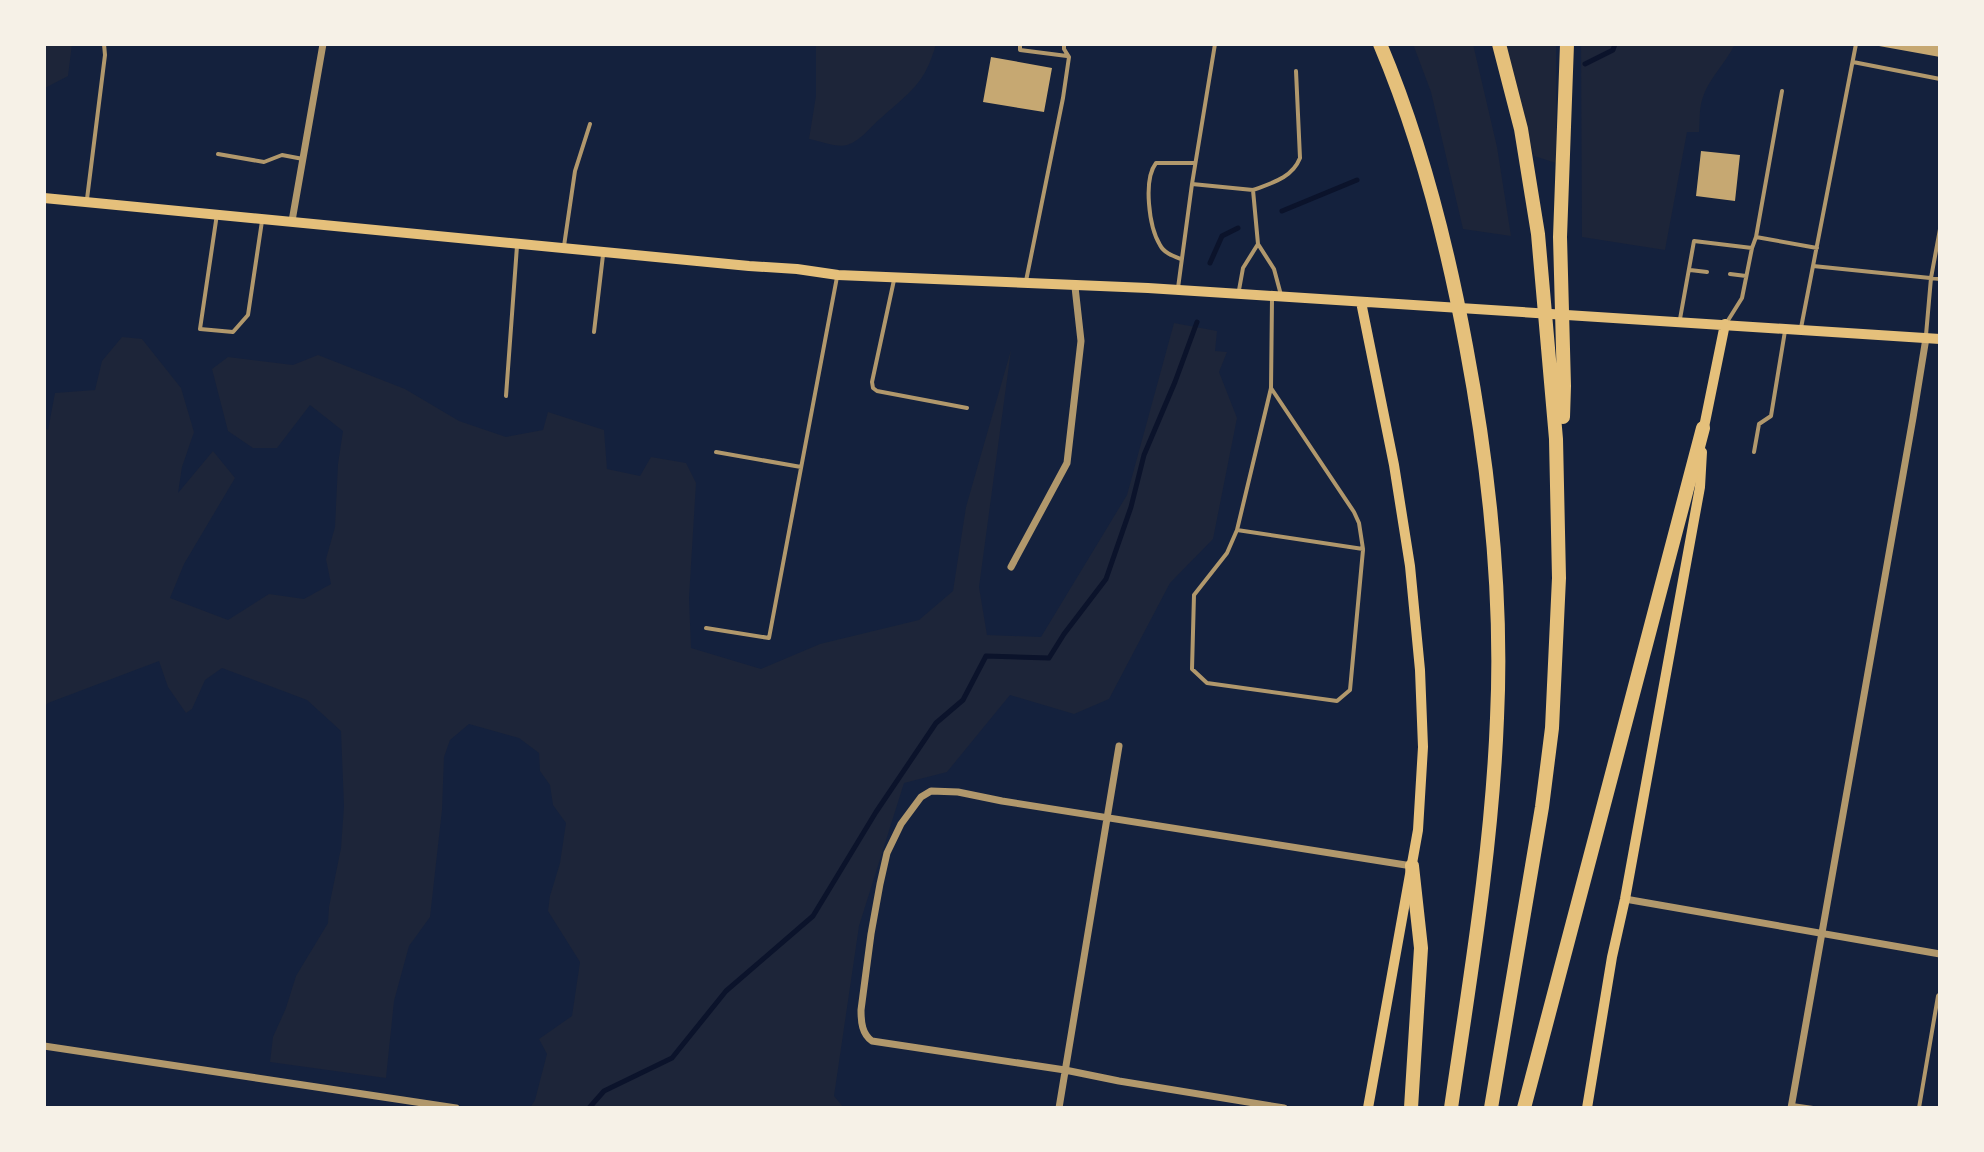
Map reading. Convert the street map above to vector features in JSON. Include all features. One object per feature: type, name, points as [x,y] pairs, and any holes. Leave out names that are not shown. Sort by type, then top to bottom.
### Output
[{"type":"highway","points":[[1380,44],[1442,230],[1473,381],[1493,532],[1499,649],[1497,718],[1485,878],[1451,1108]]},
{"type":"highway","points":[[1499,44],[1521,129],[1558,385]]},
{"type":"highway","points":[[1491,1108],[1542,807],[1552,728],[1558,636],[1560,237],[1567,44]]},
{"type":"highway","points":[[1524,1108],[1703,428]]},
{"type":"highway","points":[[1411,1108],[1421,948],[1412,866]]},
{"type":"main road","points":[[44,198],[838,275],[1178,290],[1940,339]]},
{"type":"main road","points":[[1361,302],[1394,465],[1410,566],[1420,670],[1422,732],[1418,830],[1368,1108]]},
{"type":"main road","points":[[1587,1108],[1612,957],[1700,487],[1703,428],[1725,324]]},
{"type":"street","points":[[292,221],[323,44]]},
{"type":"street","points":[[1011,567],[1067,463],[1081,341],[1075,287]]},
{"type":"street","points":[[1791,1106],[1926,338]]},
{"type":"street","points":[[1059,1108],[1119,746]]},
{"type":"street","points":[[1284,1108],[867,1038],[861,1010],[871,934],[887,853],[896,833],[921,797],[931,791],[958,792],[1412,866]]},
{"type":"street","points":[[1625,899],[1940,954]]},
{"type":"street","points":[[44,1046],[456,1108]]},
{"type":"lane","points":[[87,202],[104,44]]},
{"type":"lane","points":[[1020,44],[1020,50],[1069,57]]},
{"type":"lane","points":[[1026,284],[1063,98],[1069,57],[1064,44]]},
{"type":"lane","points":[[1178,290],[1215,44]]},
{"type":"lane","points":[[1800,330],[1856,44]]},
{"type":"lane","points":[[1853,62],[1940,79]]},
{"type":"lane","points":[[1192,184],[1253,190],[1288,175],[1300,158],[1296,71]]},
{"type":"lane","points":[[1725,324],[1742,298],[1782,91]]},
{"type":"lane","points":[[563,248],[575,171],[590,124]]},
{"type":"lane","points":[[218,154],[264,162],[282,155],[303,159]]},
{"type":"lane","points":[[1181,259],[1161,248],[1154,232],[1150,177],[1156,163],[1195,164]]},
{"type":"lane","points":[[1253,190],[1258,244],[1274,269],[1277,297],[1271,388],[1237,530],[1227,553],[1194,595],[1192,669],[1207,683],[1337,701],[1350,690],[1363,549],[1359,523],[1271,388]]},
{"type":"lane","points":[[217,214],[200,329],[219,332],[233,332],[248,315],[262,218]]},
{"type":"lane","points":[[1926,338],[1931,278],[1940,229]]},
{"type":"lane","points":[[1756,237],[1817,248]]},
{"type":"lane","points":[[1680,321],[1694,241],[1752,248]]},
{"type":"lane","points":[[506,396],[518,244]]},
{"type":"lane","points":[[1238,294],[1243,268],[1258,244]]},
{"type":"lane","points":[[594,332],[604,252]]},
{"type":"lane","points":[[1813,266],[1940,279]]},
{"type":"lane","points":[[1689,270],[1707,272]]},
{"type":"lane","points":[[1730,274],[1746,276]]},
{"type":"lane","points":[[706,628],[769,638],[838,275]]},
{"type":"lane","points":[[895,277],[873,388],[967,408]]},
{"type":"lane","points":[[1754,452],[1759,424],[1771,416],[1785,328]]},
{"type":"lane","points":[[716,452],[801,467]]},
{"type":"lane","points":[[1237,530],[1363,549]]},
{"type":"lane","points":[[1919,1108],[1940,994]]},
{"type":"lane","points":[[1791,1106],[1813,1108]]},
{"type":"shaded area","points":[[44,44],[72,44],[68,76],[45,88]]},
{"type":"shaded area","points":[[816,44],[936,44],[927,69],[908,94],[861,137],[843,146],[809,139],[816,96]]},
{"type":"shaded area","points":[[1413,44],[1473,44],[1497,147],[1511,236],[1463,229],[1431,92]]},
{"type":"shaded area","points":[[1502,44],[1556,44],[1556,163],[1534,156]]},
{"type":"shaded area","points":[[1581,44],[1735,44],[1705,92],[1700,108],[1699,132],[1687,132],[1665,250],[1582,237]]},
{"type":"shaded area","points":[[1174,323],[1217,331],[1215,351],[1227,352],[1219,372],[1237,418],[1213,539],[1170,583],[1109,699],[1074,714],[1010,695],[947,772],[904,783],[859,926],[834,1096],[844,1108],[530,1108],[547,1054],[539,1039],[572,1016],[580,962],[548,911],[566,823],[553,805],[550,785],[540,771],[539,753],[519,738],[469,724],[450,740],[444,757],[442,810],[430,917],[409,946],[394,1001],[386,1078],[270,1062],[273,1037],[296,976],[328,923],[341,848],[344,806],[341,731],[307,700],[222,668],[205,680],[192,709],[186,713],[168,687],[159,661],[44,707],[44,427],[48,430],[55,393],[95,390],[102,361],[122,337],[142,339],[181,388],[194,432],[182,467],[178,493],[213,451],[235,478],[184,564],[170,598],[228,620],[269,594],[304,599],[331,584],[326,559],[335,527],[343,431],[310,405],[277,448],[253,448],[228,431],[212,369],[228,357],[293,365],[318,355],[405,389],[459,421],[506,437],[543,430],[548,412],[604,430],[607,469],[640,476],[651,457],[686,463],[696,483],[689,598],[691,648],[761,669],[820,644],[919,620],[953,591],[966,507],[1011,350],[979,587],[987,635],[1041,637],[1127,495]]},
{"type":"building","points":[[1940,44],[1940,57],[1879,46]]},
{"type":"building","points":[[991,57],[1052,68],[1044,112],[983,102]]},
{"type":"building","points":[[1701,151],[1740,155],[1735,201],[1696,196]]},
{"type":"waterway","points":[[1585,64],[1613,50],[1615,44]]},
{"type":"waterway","points":[[1282,211],[1357,180]]},
{"type":"waterway","points":[[1210,263],[1222,236],[1238,228]]},
{"type":"waterway","points":[[589,1108],[604,1091],[672,1058],[726,991],[813,916],[876,812],[936,723],[963,700],[986,656],[1049,658],[1106,579],[1131,507],[1144,455],[1197,322]]}]
